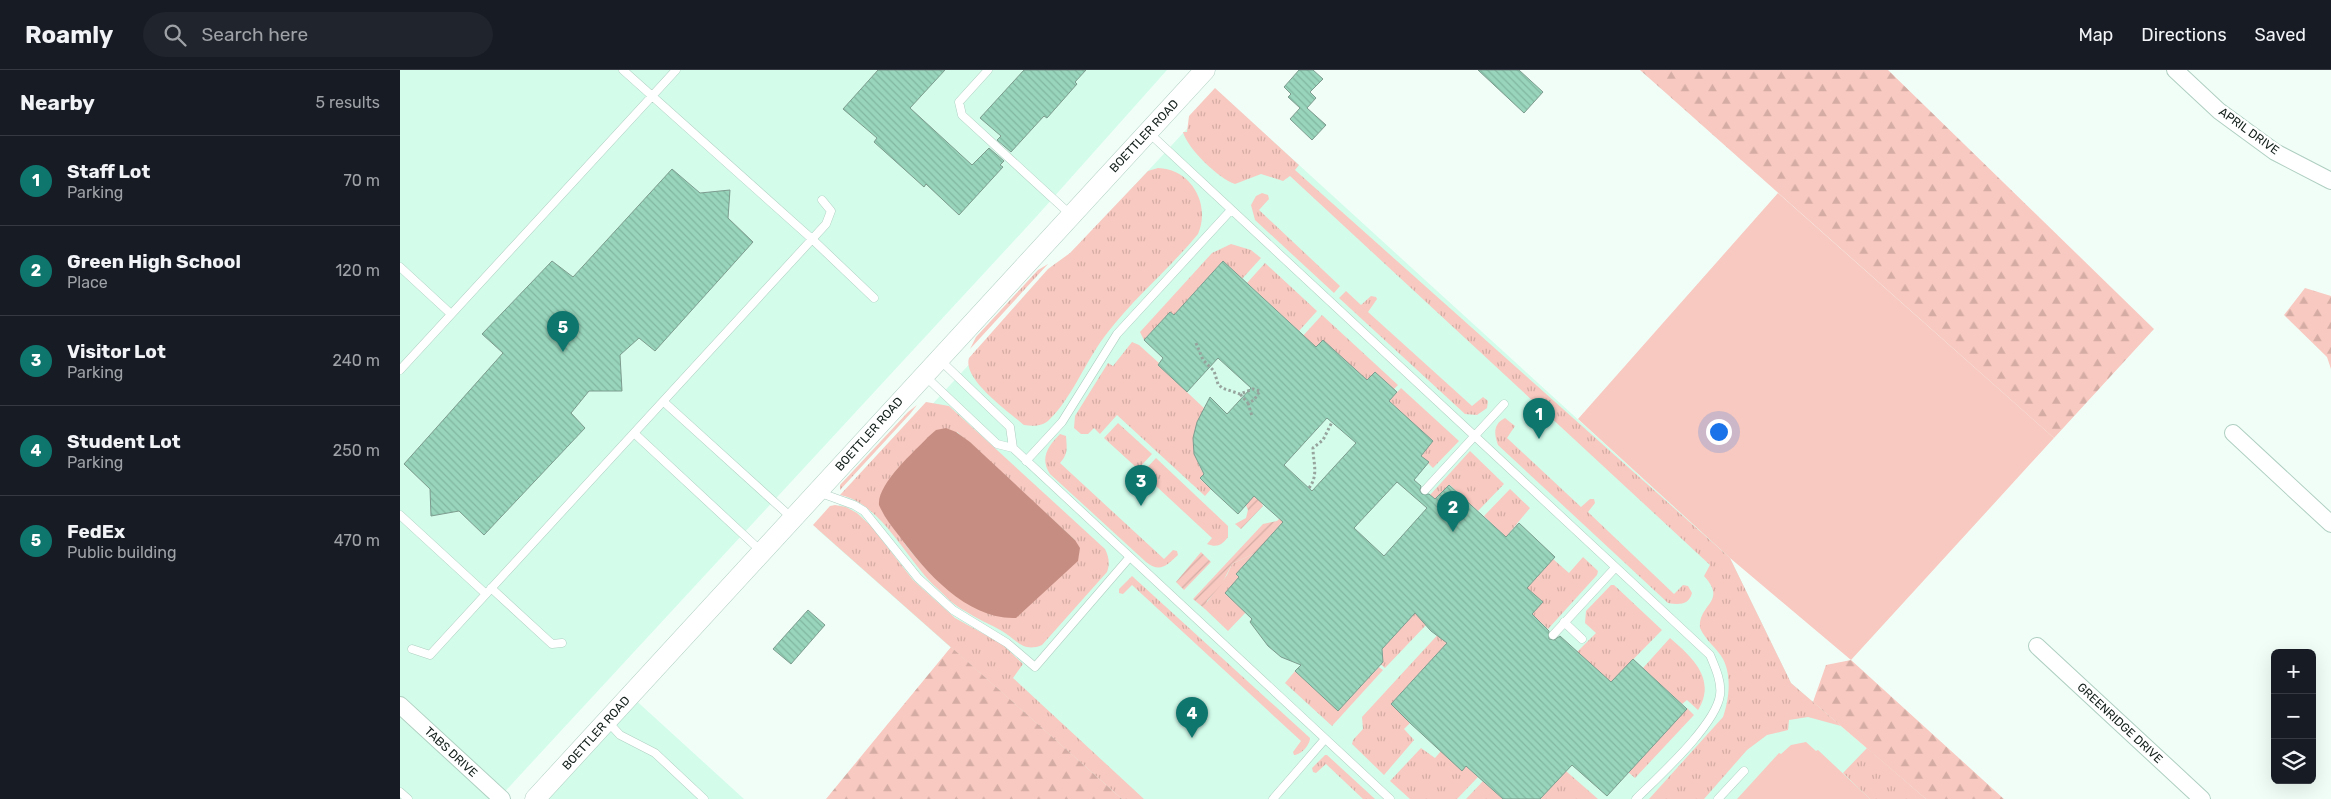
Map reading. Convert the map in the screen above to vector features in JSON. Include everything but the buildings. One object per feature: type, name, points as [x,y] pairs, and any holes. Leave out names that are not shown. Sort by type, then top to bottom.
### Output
[{"type":"street","name":"BOETTLER ROAD","points":[[535,799],[938,358],[1205,70]]},
{"type":"street","name":"APRIL DRIVE","points":[[2176,70],[2219,111],[2275,152],[2331,181]]},
{"type":"street","points":[[2233,433],[2331,524]]},
{"type":"street","name":"GREENRIDGE DRIVE","points":[[2037,646],[2202,799]]},
{"type":"street","name":"TABS DRIVE","points":[[400,705],[502,799]]},
{"type":"lane","points":[[623,70],[812,239],[874,298]]},
{"type":"lane","points":[[400,370],[676,70]]},
{"type":"lane","points":[[988,70],[959,102],[962,115],[1071,215]]},
{"type":"lane","points":[[1148,132],[1474,438],[1710,655],[1716,669],[1721,695],[1711,719],[1636,799]]},
{"type":"lane","points":[[412,649],[430,655],[664,402],[826,224],[831,211],[822,200]]},
{"type":"lane","points":[[1026,461],[1062,422],[1117,334],[1231,210]]},
{"type":"lane","points":[[400,267],[451,314]]},
{"type":"lane","points":[[938,358],[1010,427],[1013,448]]},
{"type":"lane","points":[[923,375],[996,444],[1013,448],[1390,799]]},
{"type":"lane","points":[[664,402],[792,518]]},
{"type":"lane","points":[[1425,490],[1504,404]]},
{"type":"lane","points":[[634,433],[761,551]]},
{"type":"lane","points":[[816,491],[854,505],[864,511],[918,578],[953,610],[1007,643],[1035,667],[1130,558]]},
{"type":"lane","points":[[400,515],[552,644],[562,643]]},
{"type":"lane","points":[[1552,634],[1615,568]]},
{"type":"lane","points":[[1564,622],[1582,639]]},
{"type":"lane","points":[[606,721],[620,734],[655,753],[704,799]]},
{"type":"lane","points":[[1273,799],[1325,739]]},
{"type":"lane","points":[[1718,799],[1744,771]]},
{"type":"lane","points":[[400,792],[408,799]]},
{"type":"path","points":[[1196,343],[1203,360],[1214,370],[1218,384],[1222,388],[1240,394],[1248,403],[1252,416]]},
{"type":"path","points":[[1240,394],[1253,389],[1260,391],[1254,400],[1248,403]]},
{"type":"path","points":[[1309,488],[1315,479],[1316,472],[1314,448],[1323,440],[1332,422]]},
{"type":"shaded area","points":[[400,70],[1167,70],[1036,217],[498,799],[400,799]]},
{"type":"shaded area","points":[[1220,93],[1730,558],[1791,683],[1926,799],[1122,799],[817,529]]},
{"type":"shaded area","points":[[946,428],[956,432],[970,442],[1075,540],[1080,548],[1078,561],[1016,618],[998,617],[981,611],[965,603],[950,592],[935,579],[910,551],[888,522],[879,505],[880,497],[890,478],[928,437],[936,430]]},
{"type":"shaded area","points":[[630,695],[744,799],[535,799]]},
{"type":"green space","points":[[1640,70],[1888,70],[2154,329],[2054,438]]},
{"type":"green space","points":[[1215,88],[1299,165],[1295,170],[1730,558],[1791,683],[1841,726],[1808,717],[1789,720],[1788,730],[1767,735],[1747,750],[1704,799],[1649,799],[1723,717],[1725,710],[1729,688],[1726,666],[1700,628],[1703,613],[1713,598],[1711,585],[1704,576],[1710,565],[1290,176],[1283,181],[1261,174],[1235,184],[1228,181],[1204,162],[1186,139],[1183,132],[1187,132],[1189,116]]},
{"type":"green space","points":[[1158,168],[1170,170],[1180,175],[1189,181],[1195,190],[1200,200],[1202,211],[1198,234],[1108,332],[1058,411],[1043,424],[1034,426],[1024,425],[998,404],[979,385],[969,366],[969,358],[1048,269],[1070,253],[1148,171]]},
{"type":"green space","points":[[1262,193],[1268,195],[1269,199],[1259,210],[1340,286],[1334,293],[1255,220],[1251,205],[1256,196]]},
{"type":"green space","points":[[1778,193],[2054,438],[1851,660],[1730,558],[1578,419]]},
{"type":"green space","points":[[1231,244],[1251,250],[1261,258],[1242,279],[1223,261],[1174,315],[1170,312],[1144,340],[1140,332],[1212,253]]},
{"type":"green space","points":[[1265,263],[1317,311],[1299,331],[1247,283]]},
{"type":"green space","points":[[1048,264],[970,349],[976,337],[1038,270]]},
{"type":"green space","points":[[2305,288],[2331,296],[2331,369],[2327,357],[2284,315]]},
{"type":"green space","points":[[1346,291],[1361,305],[1371,296],[1376,297],[1377,299],[1368,312],[1472,406],[1483,397],[1488,401],[1487,408],[1477,415],[1465,414],[1339,298]]},
{"type":"green space","points":[[1322,315],[1398,385],[1394,389],[1302,362],[1290,350]]},
{"type":"green space","points":[[1132,342],[1139,345],[1159,363],[1158,365],[1205,409],[1194,433],[1194,449],[1199,466],[1204,474],[1200,479],[1211,489],[1205,496],[1117,415],[1100,434],[1094,428],[1088,434],[1081,434],[1074,428],[1075,416],[1108,363],[1113,366]]},
{"type":"green space","points":[[1401,388],[1459,441],[1433,468],[1421,456],[1433,441],[1389,401]]},
{"type":"green space","points":[[926,402],[949,406],[1105,549],[1109,561],[1108,569],[1042,645],[1035,647],[1025,646],[954,604],[927,578],[893,535],[869,509],[855,500],[840,495]],"holes":[[[957,432],[1075,540],[987,613],[961,598],[941,583],[904,543]]]},
{"type":"green space","points":[[917,405],[840,490],[840,485],[908,412]]},
{"type":"green space","points":[[1505,418],[1515,426],[1507,438],[1581,507],[1590,499],[1594,499],[1595,503],[1588,512],[1674,594],[1683,585],[1688,586],[1692,593],[1689,600],[1680,604],[1668,603],[1498,445],[1496,426]]},
{"type":"green space","points":[[1118,423],[1152,454],[1138,469],[1104,438]]},
{"type":"green space","points":[[1060,434],[1066,436],[1067,448],[1066,454],[1060,463],[1164,559],[1173,550],[1177,551],[1178,555],[1159,568],[1146,562],[1050,474],[1045,463],[1045,457],[1049,447]]},
{"type":"green space","points":[[1470,451],[1504,484],[1478,511],[1450,485],[1435,499],[1430,495]]},
{"type":"green space","points":[[1156,458],[1228,526],[1228,537],[1221,544],[1214,546],[1207,544],[1212,538],[1142,473]]},
{"type":"green space","points":[[1260,489],[1267,496],[1261,502],[1263,506],[1241,529],[1235,524],[1246,518],[1248,510],[1246,505]]},
{"type":"green space","points":[[1510,489],[1530,508],[1506,537],[1484,516]]},
{"type":"green space","points":[[830,506],[846,507],[857,513],[871,526],[913,580],[955,618],[1002,644],[1023,664],[1013,678],[1144,799],[1122,799],[813,525]]},
{"type":"green space","points":[[1285,513],[1289,516],[1255,553],[1232,564],[1221,585],[1207,601],[1205,609],[1193,599],[1263,524],[1277,521]]},
{"type":"green space","points":[[1201,552],[1211,562],[1184,590],[1176,582]]},
{"type":"green space","points":[[1255,553],[1236,574],[1239,577],[1225,593],[1246,612],[1228,631],[1204,606],[1227,575],[1232,564]]},
{"type":"green space","points":[[1583,557],[1598,571],[1597,575],[1548,629],[1532,614],[1542,602],[1527,588],[1553,559],[1569,573]]},
{"type":"green space","points":[[1132,576],[1310,738],[1305,749],[1294,755],[1293,752],[1301,741],[1132,585],[1123,594],[1119,593],[1119,589]]},
{"type":"green space","points":[[1611,585],[1614,585],[1662,630],[1611,682],[1577,652],[1596,633],[1585,623],[1586,611]]},
{"type":"green space","points":[[1419,608],[1426,625],[1385,668],[1374,658],[1383,655],[1382,649]]},
{"type":"green space","points":[[1443,629],[1452,638],[1391,704],[1410,723],[1404,729],[1414,740],[1384,775],[1352,744],[1353,740],[1363,729],[1362,717]]},
{"type":"green space","points":[[1670,638],[1694,661],[1703,679],[1705,688],[1698,710],[1687,700],[1682,704],[1643,668]]},
{"type":"green space","points":[[951,647],[1122,799],[826,799]]},
{"type":"green space","points":[[1851,660],[2004,799],[1926,799],[1813,702],[1826,665]]},
{"type":"green space","points":[[1379,667],[1383,670],[1332,726],[1285,683],[1295,671],[1338,710]]},
{"type":"green space","points":[[1687,708],[1694,715],[1635,778],[1628,772]]},
{"type":"green space","points":[[1806,742],[1816,751],[1818,750],[1870,799],[1737,799],[1779,753],[1781,754],[1791,745]]},
{"type":"green space","points":[[1421,748],[1435,758],[1441,751],[1462,770],[1466,766],[1478,777],[1457,799],[1410,799],[1390,781]]},
{"type":"green space","points":[[1867,748],[1926,799],[1870,799],[1843,773]]},
{"type":"green space","points":[[1325,755],[1375,799],[1363,799],[1326,764],[1316,773],[1313,772],[1312,768]]},
{"type":"green space","points":[[1566,771],[1598,799],[1540,799]]},
{"type":"green space","points":[[1483,781],[1503,799],[1466,799]]},
{"type":"place","name":"FedEx","points":[[563,352]]},
{"type":"place","name":"Staff Lot","points":[[1539,439]]},
{"type":"place","name":"Visitor Lot","points":[[1141,506]]},
{"type":"place","name":"Green High School","points":[[1453,532]]},
{"type":"place","name":"Student Lot","points":[[1192,738]]}]
